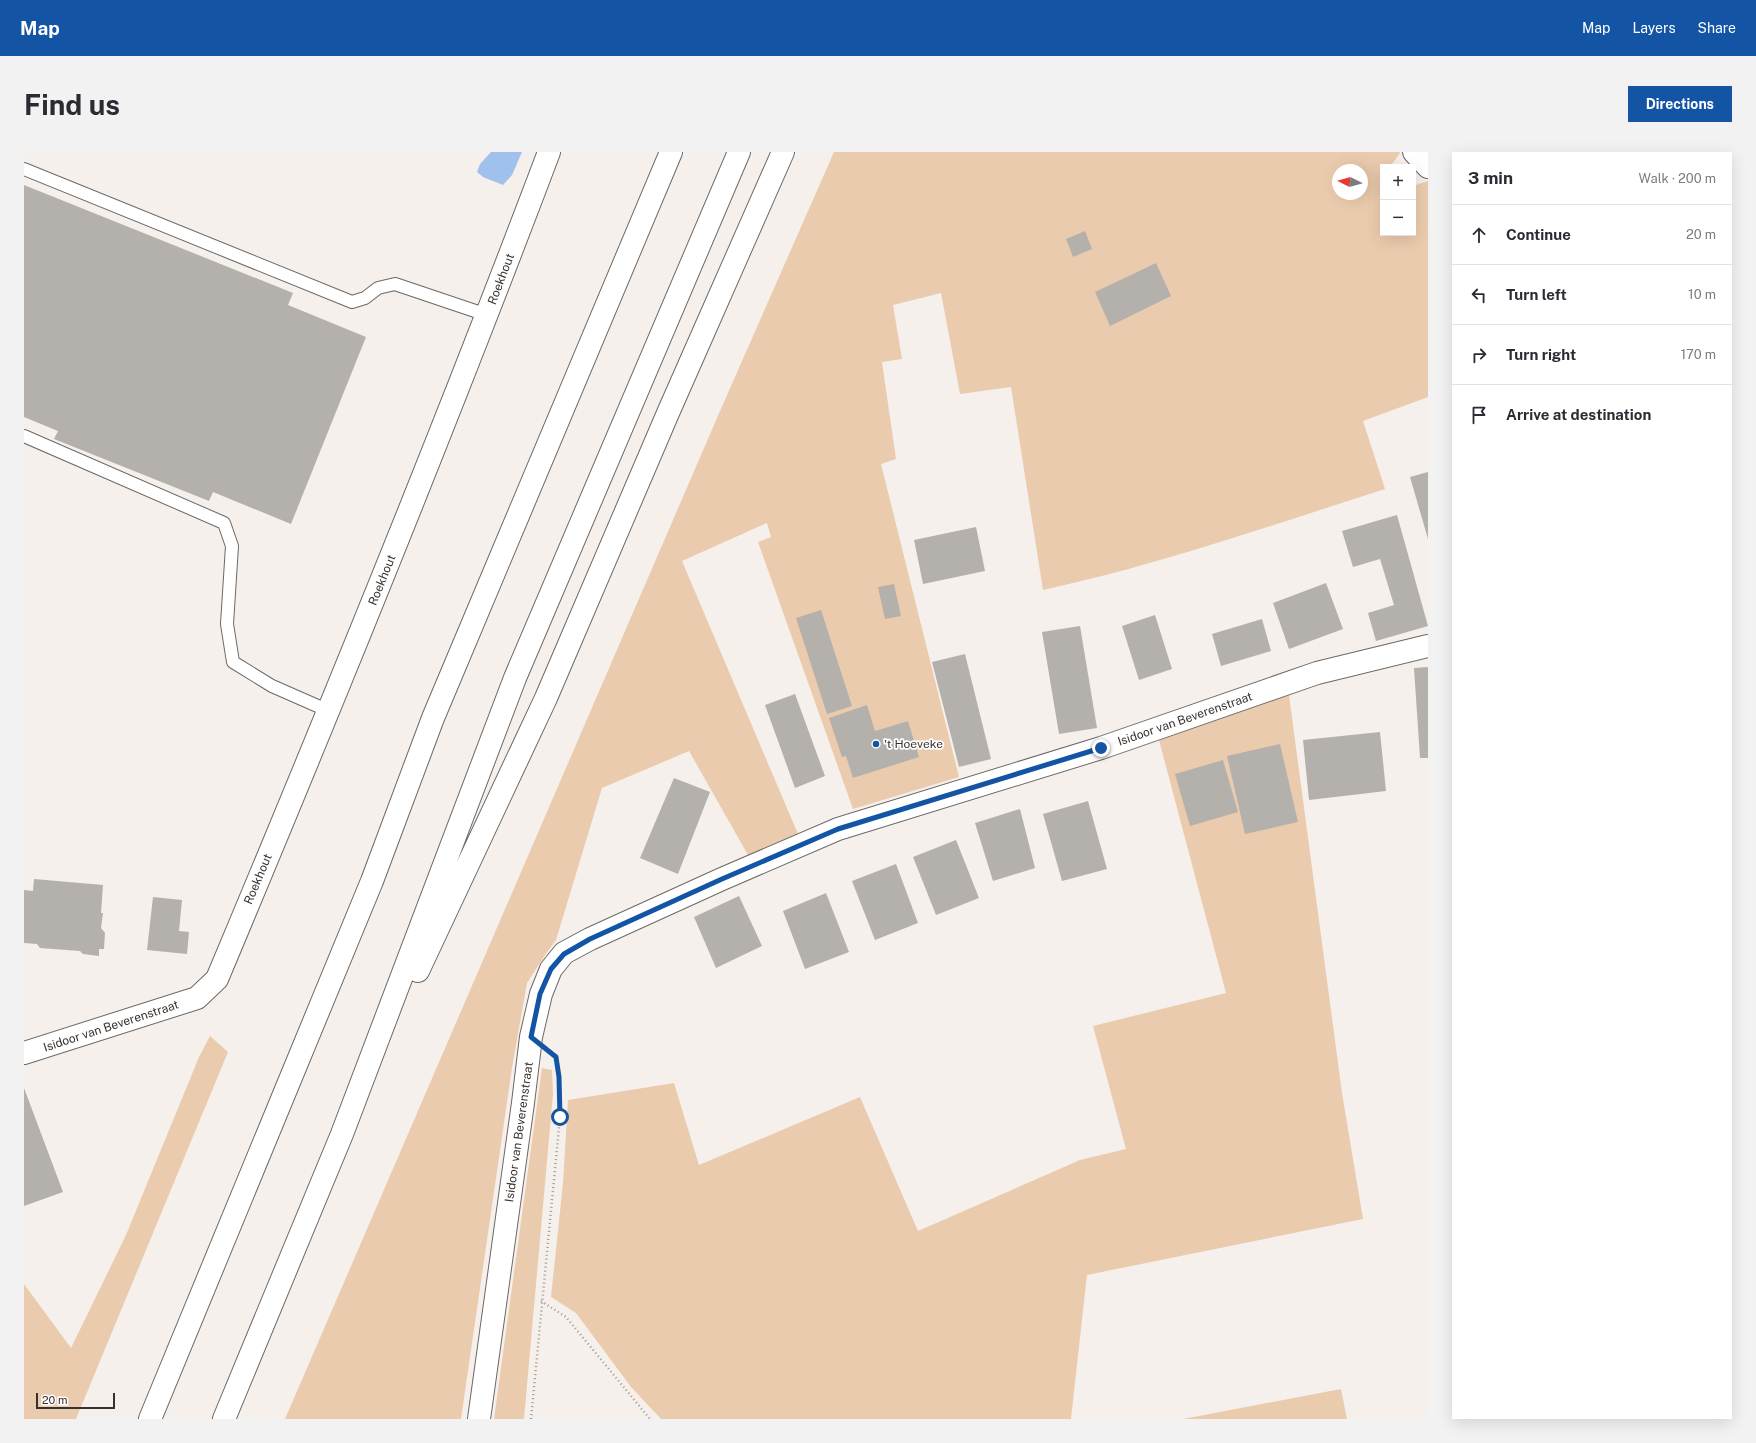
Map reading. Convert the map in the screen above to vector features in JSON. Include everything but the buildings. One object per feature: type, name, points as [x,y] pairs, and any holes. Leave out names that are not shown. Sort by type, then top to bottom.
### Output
[{"type":"main road","name":"Roekhout","points":[[197,998],[217,979],[329,711],[487,315],[549,152]]},
{"type":"main road","points":[[150,1419],[372,881],[432,718],[671,152]]},
{"type":"main road","points":[[224,1419],[342,1134],[515,678],[739,152]]},
{"type":"main road","points":[[342,1134],[546,698],[664,420],[783,152]]},
{"type":"main road","points":[[1414,152],[1428,167]]},
{"type":"main road","name":"Isidoor van Beverenstraat","points":[[479,1419],[531,1037],[540,994],[551,969],[564,954],[590,939],[722,879],[838,829],[1101,748],[1317,673],[1428,646]]},
{"type":"main road","name":"Isidoor van Beverenstraat","points":[[24,1053],[197,998]]},
{"type":"lane","points":[[24,169],[352,302],[364,298],[378,288],[395,284],[487,315]]},
{"type":"lane","points":[[24,436],[224,523],[232,546],[227,624],[233,662],[272,686],[329,711]]},
{"type":"path","points":[[531,1037],[556,1057],[559,1077],[560,1117],[541,1301],[531,1419]]},
{"type":"path","points":[[541,1301],[566,1317],[650,1419]]},
{"type":"shaded area","points":[[834,152],[1399,152],[1400,153],[1392,164],[1380,164],[1380,236],[1416,236],[1416,185],[1428,181],[1428,397],[1363,421],[1385,489],[1215,544],[1129,569],[1043,590],[1011,387],[960,394],[941,293],[893,305],[902,359],[882,362],[896,459],[881,464],[959,777],[853,809],[758,542],[771,537],[767,523],[682,561],[798,834],[748,855],[689,751],[602,788],[556,940],[527,983],[512,1068],[461,1419],[285,1419],[720,411]]},
{"type":"shaded area","points":[[1289,695],[1342,1093],[1363,1219],[1087,1275],[1071,1419],[661,1419],[631,1387],[576,1313],[551,1297],[563,1183],[568,1100],[674,1083],[699,1165],[860,1097],[918,1231],[1080,1160],[1126,1149],[1093,1026],[1226,993],[1159,740]]},
{"type":"shaded area","points":[[210,1036],[228,1052],[76,1419],[24,1419],[24,1284],[71,1348],[126,1235],[199,1057]]},
{"type":"shaded area","points":[[542,1068],[552,1070],[553,1094],[524,1419],[494,1419]]},
{"type":"shaded area","points":[[1341,1389],[1347,1419],[1183,1419]]},
{"type":"water","points":[[491,152],[522,152],[512,175],[503,185],[483,177],[477,172],[480,164]]},
{"type":"place","name":"'t Hoeveke","points":[[876,744]]},
{"type":"route","points":[[560,1117],[559,1077],[556,1057],[531,1037],[540,994],[551,969],[564,954],[590,939],[722,879],[838,829],[1101,748]]}]
